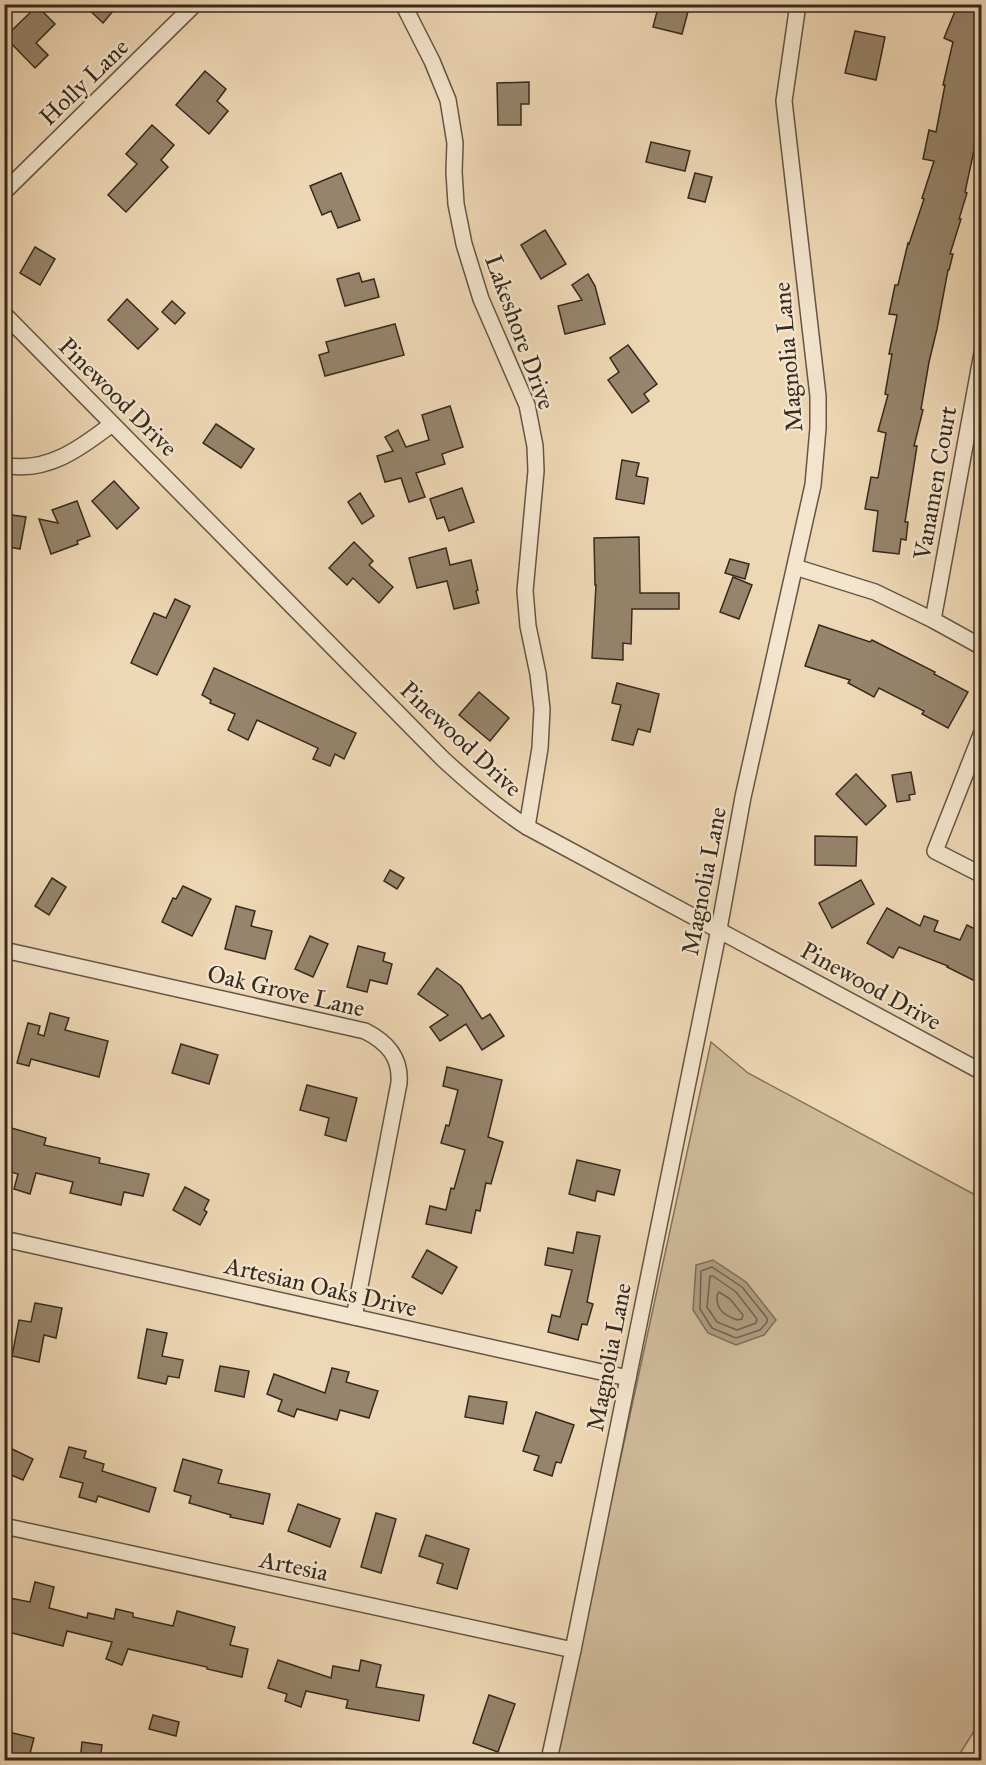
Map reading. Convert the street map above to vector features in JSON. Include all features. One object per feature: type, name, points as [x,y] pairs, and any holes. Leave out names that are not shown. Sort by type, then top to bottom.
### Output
[{"type":"street","name":"Holly Lane","points":[[4,192],[195,4]]},
{"type":"street","name":"Lakeshore Drive","points":[[403,4],[432,61],[448,100],[455,143],[456,204],[464,244],[481,299],[527,405],[535,447],[536,471],[525,591],[528,626],[538,674],[542,709],[540,748],[527,827]]},
{"type":"street","name":"Magnolia Lane","points":[[549,1761],[719,929],[743,797],[813,484],[818,428],[818,396],[784,101],[798,4]]},
{"type":"street","name":"Pinewood Drive","points":[[4,314],[450,765],[503,811],[527,827],[981,1072]]},
{"type":"street","name":"Vanamen Court","points":[[933,620],[981,353]]},
{"type":"street","points":[[4,465],[15,467],[41,465],[59,459],[83,447],[112,424]]},
{"type":"street","points":[[795,567],[874,592],[933,620],[981,647]]},
{"type":"street","points":[[981,732],[935,851],[981,875]]},
{"type":"street","name":"Oak Grove Lane","points":[[4,950],[365,1031],[386,1044],[398,1063],[399,1083],[354,1317]]},
{"type":"street","name":"Artesian Oaks Drive","points":[[4,1239],[628,1378]]},
{"type":"street","name":"Artesia","points":[[4,1526],[573,1650]]},
{"type":"shaded area","points":[[711,1042],[748,1073],[981,1198],[981,1720],[956,1760],[555,1760]]},
{"type":"water","points":[[713,1260],[746,1282],[776,1320],[764,1335],[736,1345],[708,1333],[693,1310],[696,1265]]},
{"type":"building","points":[[83,4],[119,4],[103,23]]},
{"type":"building","points":[[659,4],[690,4],[682,34],[653,27]]},
{"type":"building","points":[[958,4],[981,4],[981,118],[965,192],[967,193],[950,254],[953,254],[929,362],[921,409],[923,410],[914,446],[917,446],[905,522],[908,522],[906,540],[901,539],[899,554],[873,551],[878,511],[865,509],[871,477],[878,478],[886,433],[878,431],[888,395],[885,394],[892,354],[889,354],[897,315],[889,314],[895,285],[898,285],[908,243],[924,199],[922,198],[934,161],[923,159],[929,130],[936,132],[945,85],[943,85],[953,42],[944,38]]},
{"type":"building","points":[[37,6],[55,24],[36,43],[48,55],[35,68],[5,37]]},
{"type":"building","points":[[855,31],[885,37],[876,80],[845,73]]},
{"type":"building","points":[[205,71],[226,89],[217,101],[228,111],[209,134],[176,105]]},
{"type":"building","points":[[529,82],[529,104],[521,104],[521,125],[498,125],[497,83]]},
{"type":"building","points":[[152,125],[174,145],[161,160],[168,167],[126,212],[108,195],[137,164],[126,154]]},
{"type":"building","points":[[651,142],[690,151],[685,171],[646,162]]},
{"type":"building","points":[[341,173],[360,220],[338,228],[331,211],[322,215],[310,186]]},
{"type":"building","points":[[695,173],[712,177],[705,202],[688,198]]},
{"type":"building","points":[[545,230],[566,264],[541,279],[521,245]]},
{"type":"building","points":[[35,247],[55,259],[40,285],[20,273]]},
{"type":"building","points":[[359,273],[362,282],[374,279],[379,297],[345,306],[337,279]]},
{"type":"building","points":[[588,274],[595,286],[605,324],[565,334],[558,306],[582,300],[572,285]]},
{"type":"building","points":[[127,299],[158,329],[138,349],[108,320]]},
{"type":"building","points":[[172,301],[185,313],[175,324],[162,312]]},
{"type":"building","points":[[395,324],[404,355],[325,376],[319,355],[329,352],[326,342]]},
{"type":"building","points":[[628,345],[657,384],[644,394],[649,401],[632,413],[608,380],[619,372],[610,358]]},
{"type":"building","points":[[450,406],[463,447],[442,454],[445,464],[416,473],[425,497],[409,502],[401,478],[385,482],[377,456],[393,451],[385,437],[398,430],[406,447],[429,440],[422,415]]},
{"type":"building","points":[[216,424],[254,449],[241,468],[203,443]]},
{"type":"building","points":[[622,460],[639,463],[636,476],[648,478],[644,504],[616,499]]},
{"type":"building","points":[[114,481],[139,508],[117,529],[92,501]]},
{"type":"building","points":[[462,488],[474,522],[449,531],[444,517],[437,519],[430,499]]},
{"type":"building","points":[[360,493],[374,516],[362,524],[348,502]]},
{"type":"building","points":[[77,501],[90,536],[77,541],[78,544],[51,554],[39,519],[58,523],[52,510]]},
{"type":"building","points":[[4,514],[26,517],[20,549],[4,546]]},
{"type":"building","points":[[639,537],[640,593],[679,593],[679,609],[632,609],[631,644],[623,643],[623,660],[592,658],[596,585],[594,538]]},
{"type":"building","points":[[354,542],[373,561],[369,565],[393,587],[379,603],[353,578],[347,585],[329,568]]},
{"type":"building","points":[[446,548],[450,565],[471,560],[479,603],[454,609],[447,581],[417,588],[409,558]]},
{"type":"building","points":[[730,559],[749,564],[745,579],[725,573]]},
{"type":"building","points":[[733,577],[752,585],[739,619],[720,612]]},
{"type":"building","points":[[175,599],[190,606],[157,675],[131,663],[154,613],[166,618]]},
{"type":"building","points":[[819,625],[870,642],[872,640],[935,672],[934,674],[968,692],[948,728],[922,714],[924,711],[879,688],[874,697],[848,683],[850,680],[805,666]]},
{"type":"building","points":[[214,668],[356,733],[344,759],[335,754],[330,766],[313,759],[318,748],[257,720],[248,740],[228,730],[235,714],[210,703],[211,700],[202,695]]},
{"type":"building","points":[[617,683],[659,694],[650,732],[638,729],[633,745],[612,740],[621,705],[612,703]]},
{"type":"building","points":[[479,692],[509,718],[490,741],[459,715]]},
{"type":"building","points":[[911,772],[915,794],[909,795],[910,800],[897,802],[892,775]]},
{"type":"building","points":[[856,774],[886,806],[866,825],[836,794]]},
{"type":"building","points":[[815,836],[857,837],[856,866],[815,865]]},
{"type":"building","points":[[390,870],[404,878],[397,889],[384,881]]},
{"type":"building","points":[[52,878],[66,887],[49,915],[35,906]]},
{"type":"building","points":[[861,880],[874,904],[832,928],[819,903]]},
{"type":"building","points":[[183,886],[211,899],[192,936],[162,922],[173,898],[176,899]]},
{"type":"building","points":[[236,906],[255,911],[251,926],[272,931],[265,959],[225,949]]},
{"type":"building","points":[[887,908],[920,926],[924,916],[938,921],[934,931],[960,940],[967,925],[981,932],[981,984],[948,966],[899,947],[893,958],[867,943]]},
{"type":"building","points":[[310,936],[328,944],[313,977],[295,969]]},
{"type":"building","points":[[358,946],[385,953],[383,961],[392,964],[387,984],[370,980],[367,992],[347,987]]},
{"type":"building","points":[[437,968],[461,986],[482,1019],[490,1014],[504,1036],[482,1050],[466,1024],[440,1041],[430,1027],[448,1015],[418,994]]},
{"type":"building","points":[[50,1013],[69,1018],[65,1030],[108,1041],[99,1077],[31,1059],[29,1066],[17,1063],[28,1023],[40,1026],[38,1034],[44,1036]]},
{"type":"building","points":[[181,1044],[218,1055],[209,1084],[172,1073]]},
{"type":"building","points":[[447,1067],[502,1080],[488,1137],[503,1142],[491,1184],[486,1183],[480,1211],[476,1210],[471,1233],[426,1224],[430,1206],[446,1210],[451,1188],[454,1189],[465,1150],[441,1143],[446,1125],[449,1126],[458,1090],[443,1086]]},
{"type":"building","points":[[307,1085],[357,1098],[346,1141],[325,1135],[329,1118],[300,1110]]},
{"type":"building","points":[[8,1127],[46,1138],[44,1145],[100,1158],[99,1163],[149,1174],[143,1196],[124,1192],[121,1205],[70,1193],[73,1182],[36,1173],[30,1194],[14,1189],[18,1174],[4,1170],[4,1138]]},
{"type":"building","points":[[577,1160],[620,1170],[614,1195],[597,1191],[595,1201],[569,1194]]},
{"type":"building","points":[[185,1187],[209,1200],[204,1210],[207,1212],[200,1225],[173,1210]]},
{"type":"building","points":[[577,1232],[600,1236],[587,1302],[593,1304],[587,1325],[582,1324],[578,1340],[548,1332],[552,1315],[560,1317],[572,1270],[545,1265],[548,1248],[573,1253]]},
{"type":"building","points":[[427,1250],[457,1267],[442,1294],[412,1277]]},
{"type":"building","points":[[35,1303],[62,1308],[56,1338],[44,1335],[39,1362],[12,1356],[19,1320],[31,1322]]},
{"type":"building","points":[[147,1329],[167,1333],[162,1356],[183,1360],[179,1378],[168,1376],[166,1384],[138,1378]]},
{"type":"building","points":[[220,1366],[249,1371],[244,1397],[215,1391]]},
{"type":"building","points":[[332,1368],[349,1372],[346,1382],[378,1391],[369,1418],[340,1410],[337,1420],[297,1409],[294,1417],[278,1411],[282,1400],[267,1394],[274,1374],[325,1393]]},
{"type":"building","points":[[469,1396],[507,1402],[503,1424],[465,1417]]},
{"type":"building","points":[[536,1412],[574,1425],[561,1463],[556,1462],[552,1476],[534,1470],[539,1456],[523,1451]]},
{"type":"building","points":[[69,1447],[86,1451],[84,1458],[104,1464],[102,1471],[156,1488],[149,1512],[98,1496],[96,1502],[79,1497],[83,1483],[60,1477]]},
{"type":"building","points":[[10,1448],[33,1459],[23,1480],[4,1472],[4,1459]]},
{"type":"building","points":[[183,1459],[222,1470],[218,1483],[270,1494],[263,1524],[230,1517],[231,1515],[189,1503],[191,1496],[174,1491]]},
{"type":"building","points":[[298,1504],[340,1519],[330,1547],[288,1531]]},
{"type":"building","points":[[376,1513],[396,1519],[381,1573],[361,1567]]},
{"type":"building","points":[[426,1535],[469,1549],[457,1589],[437,1583],[443,1564],[419,1556]]},
{"type":"building","points":[[35,1582],[54,1587],[49,1608],[87,1618],[88,1613],[114,1619],[116,1609],[133,1613],[133,1617],[173,1626],[177,1611],[235,1627],[230,1645],[248,1649],[242,1677],[128,1649],[122,1665],[106,1659],[112,1642],[67,1631],[63,1646],[4,1631],[4,1597],[30,1602]]},
{"type":"building","points":[[278,1660],[331,1678],[333,1666],[359,1671],[361,1660],[381,1665],[376,1687],[424,1695],[419,1721],[346,1708],[348,1700],[306,1691],[301,1707],[285,1701],[287,1694],[268,1688]]},
{"type":"building","points":[[489,1695],[515,1704],[498,1752],[473,1743]]},
{"type":"building","points":[[153,1715],[179,1722],[176,1736],[149,1729]]},
{"type":"building","points":[[4,1731],[34,1738],[28,1761],[4,1761]]},
{"type":"building","points":[[82,1742],[102,1745],[100,1761],[80,1761]]}]
